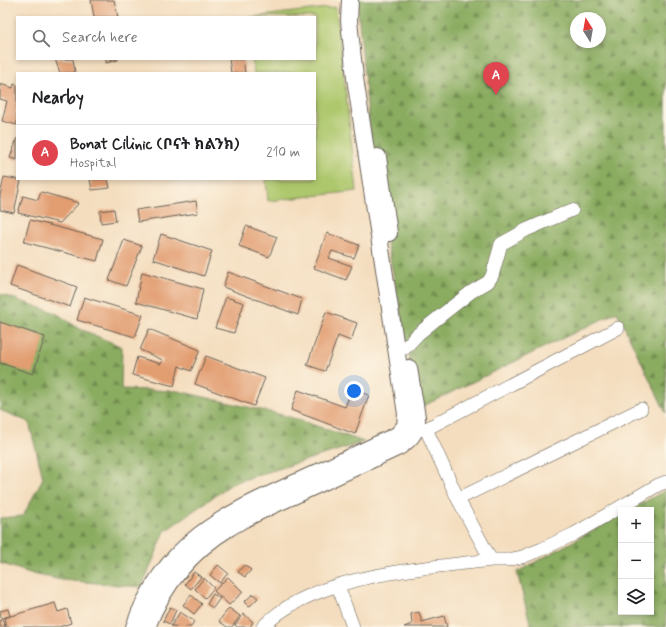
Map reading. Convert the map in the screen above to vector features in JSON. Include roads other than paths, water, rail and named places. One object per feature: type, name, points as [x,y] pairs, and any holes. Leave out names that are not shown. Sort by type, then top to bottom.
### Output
[{"type":"main road","points":[[134,627],[151,591],[165,569],[190,542],[207,528],[245,506],[397,435],[405,426],[406,414],[354,70],[349,22],[350,0]]},
{"type":"main road","points":[[147,627],[161,597],[171,582],[189,560],[216,537],[249,517],[399,447],[421,430],[418,424],[416,405],[405,348],[363,57],[360,33],[360,0]]},
{"type":"street","points":[[405,348],[418,334],[439,317],[471,292],[488,282],[492,276],[500,244],[526,230],[572,210]]},
{"type":"street","points":[[491,560],[421,430],[618,328]]},
{"type":"street","points":[[458,499],[641,409]]},
{"type":"street","points":[[263,627],[273,617],[301,599],[358,579],[522,557],[574,534],[666,482]]},
{"type":"street","points":[[338,586],[353,627]]},
{"type":"place","name":"Bonat Cilinic (ቦናት ክልንክ)","points":[[496,95]]}]
